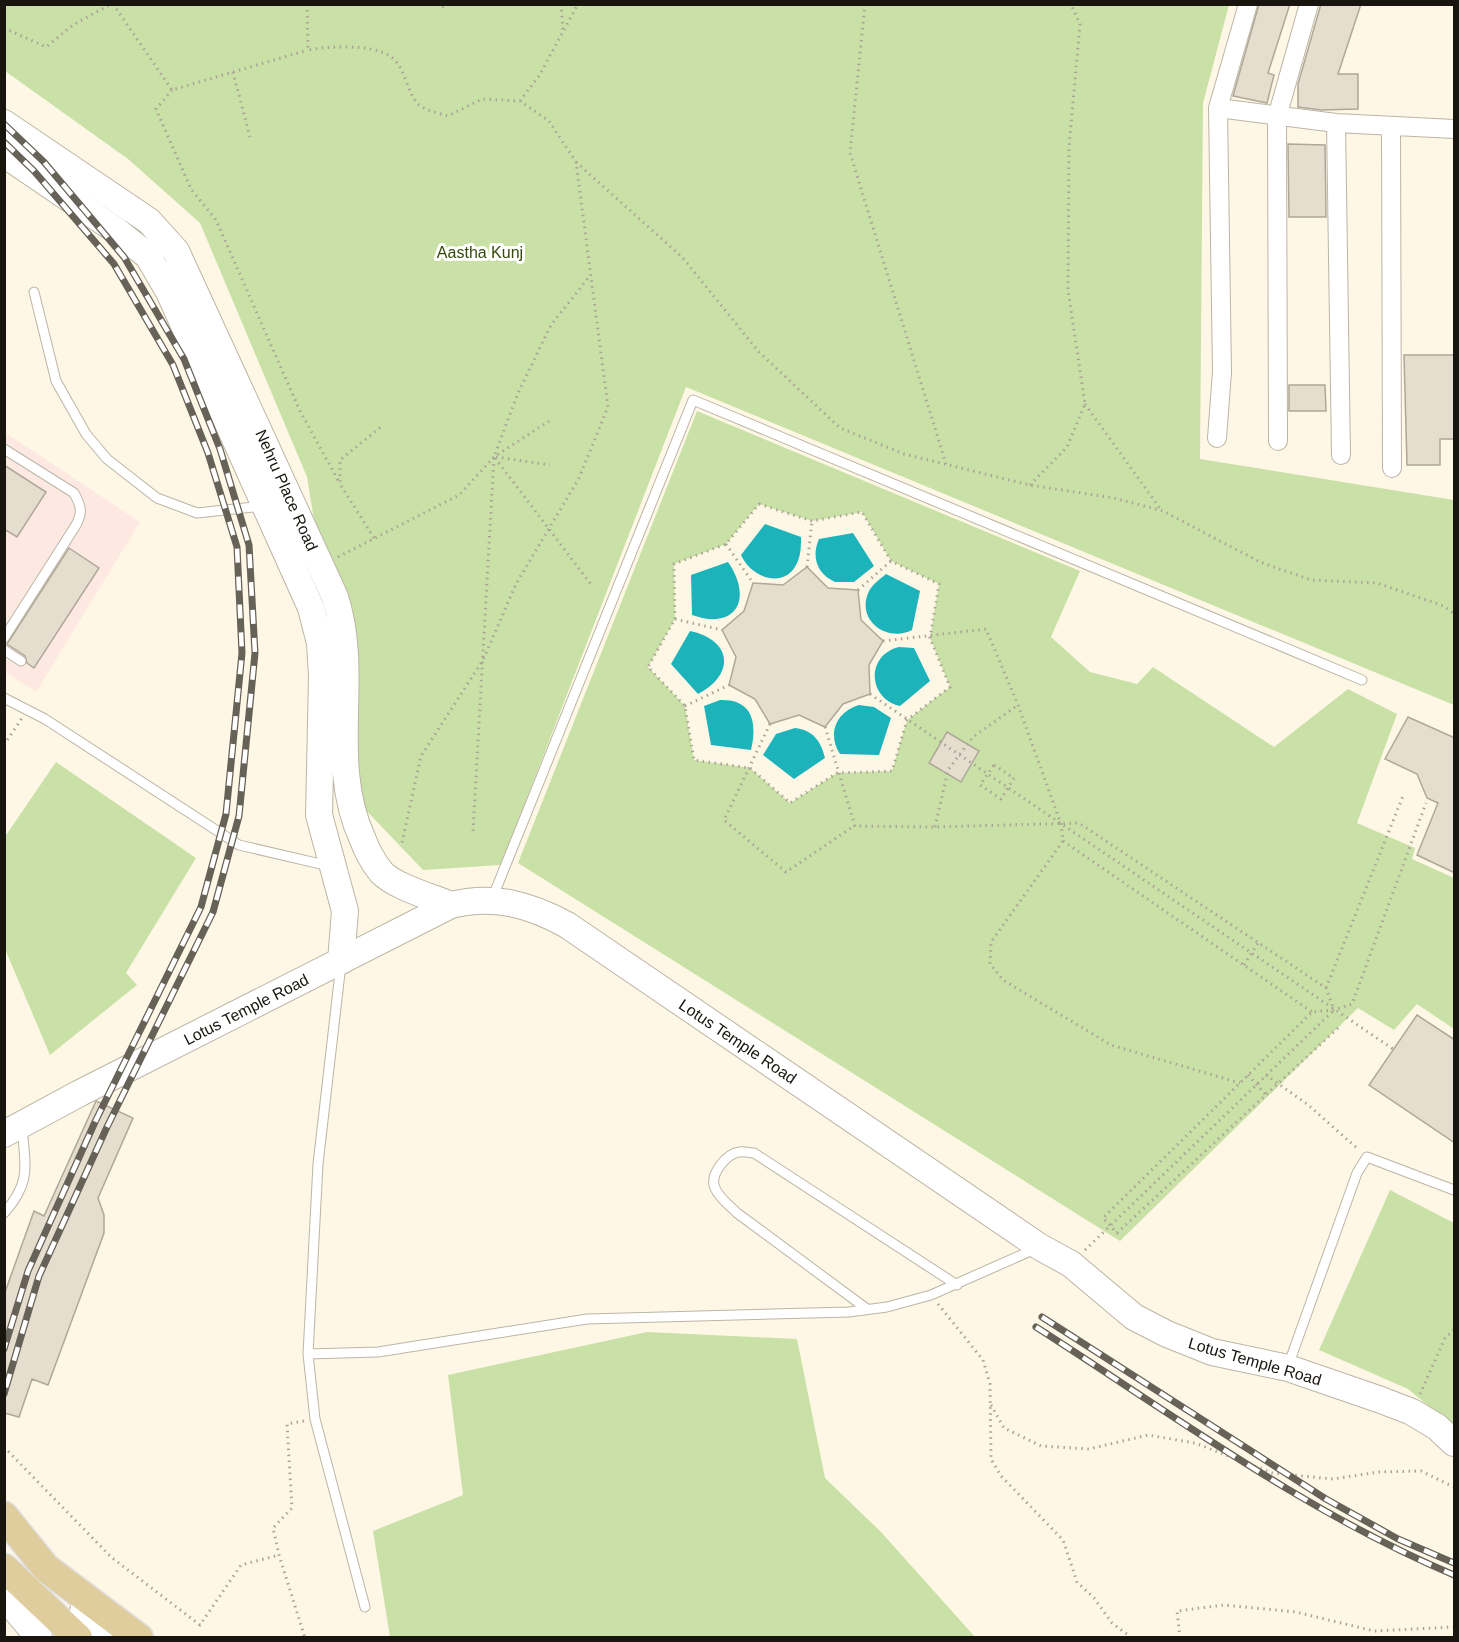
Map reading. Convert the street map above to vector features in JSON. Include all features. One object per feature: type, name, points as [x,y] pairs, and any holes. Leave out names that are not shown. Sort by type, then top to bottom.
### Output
[{"type":"main road","points":[[4,1516],[46,1568],[139,1638]]},
{"type":"main road","points":[[4,1568],[44,1625],[78,1638]]},
{"type":"street","points":[[1217,438],[1222,372],[1218,108],[1248,4]]},
{"type":"street","points":[[1278,441],[1277,117],[1309,4]]},
{"type":"street","points":[[1218,108],[1277,117],[1391,128],[1455,129]]},
{"type":"street","name":"Nehru Place Road","points":[[4,123],[149,221],[176,251],[320,566],[342,621],[346,648],[343,762],[354,822],[381,872],[392,880],[451,905]]},
{"type":"street","points":[[1336,123],[1341,455]]},
{"type":"street","points":[[1391,128],[1392,468]]},
{"type":"street","name":"Nehru Place Road","points":[[4,154],[117,231],[148,256],[169,292],[310,608],[320,643],[319,815],[345,911],[341,961]]},
{"type":"street","name":"Lotus Temple Road","points":[[13,1131],[80,1093],[451,905],[471,900],[509,902],[539,910],[567,925],[1040,1247],[1071,1264],[1134,1317],[1167,1334],[1212,1352],[1288,1368],[1412,1412],[1437,1427],[1455,1443]]},
{"type":"street","points":[[46,1568],[78,1607],[114,1638]]},
{"type":"street","points":[[4,1596],[44,1625]]},
{"type":"lane","points":[[34,292],[56,381],[86,434],[107,459],[157,498],[197,513],[265,506]]},
{"type":"lane","points":[[491,901],[693,400],[1362,680]]},
{"type":"lane","points":[[4,449],[74,494],[81,505],[81,516],[76,525],[4,638]]},
{"type":"lane","points":[[4,650],[21,661]]},
{"type":"lane","points":[[4,698],[28,710],[239,845],[334,867]]},
{"type":"lane","points":[[341,961],[318,1164],[308,1354],[315,1419],[365,1607]]},
{"type":"lane","points":[[4,1214],[13,1204],[26,1176],[13,1131]]},
{"type":"lane","points":[[867,1309],[737,1214],[720,1197],[714,1186],[714,1176],[728,1157],[740,1152],[754,1153],[957,1286]]},
{"type":"lane","points":[[1288,1368],[1357,1173],[1367,1157],[1455,1190]]},
{"type":"lane","points":[[308,1354],[378,1352],[587,1319],[867,1309],[931,1295],[957,1286],[1040,1247]]},
{"type":"path","points":[[4,27],[46,47],[73,25],[112,4],[172,90]]},
{"type":"path","points":[[307,4],[308,50]]},
{"type":"path","points":[[442,7],[448,4]]},
{"type":"path","points":[[561,4],[563,32]]},
{"type":"path","points":[[519,101],[539,76],[578,4]]},
{"type":"path","points":[[866,4],[849,153],[946,465]]},
{"type":"path","points":[[1071,4],[1080,24],[1069,147],[1068,290],[1085,404],[1163,512]]},
{"type":"path","points":[[375,539],[340,484],[300,411],[216,220],[191,189],[156,109],[172,90],[308,50],[352,46],[390,56],[405,76],[417,103],[430,111],[448,116],[482,99],[519,101],[549,121],[576,162],[682,257],[759,352],[840,428],[904,454],[946,465],[1030,485],[1114,498],[1163,512],[1260,562],[1311,580],[1377,583],[1444,606],[1455,614]]},
{"type":"path","points":[[232,72],[250,137]]},
{"type":"path","points":[[401,847],[421,756],[483,660],[516,584],[579,478],[608,407],[589,277],[576,162]]},
{"type":"path","points":[[473,831],[494,457],[518,393],[551,325],[589,277]]},
{"type":"path","points":[[1030,485],[1067,447],[1085,404]]},
{"type":"path","points":[[320,566],[459,495],[494,457],[549,421]]},
{"type":"path","points":[[340,484],[340,460],[382,426]]},
{"type":"path","points":[[494,457],[550,465]]},
{"type":"path","points":[[494,457],[549,526],[593,587]]},
{"type":"path","points":[[759,504],[812,521],[862,512],[891,561],[939,584],[930,638],[950,687],[907,720],[892,771],[837,772],[790,803],[750,768],[694,760],[685,706],[648,667],[675,619],[674,564],[726,544],[759,504]]},
{"type":"path","points":[[807,567],[812,521]]},
{"type":"path","points":[[726,544],[753,583]]},
{"type":"path","points":[[858,590],[891,561]]},
{"type":"path","points":[[675,619],[722,630]]},
{"type":"path","points":[[883,641],[930,638],[986,629],[1018,705],[1061,824],[1063,841],[991,942],[990,964],[1003,980],[1111,1045],[1240,1083]]},
{"type":"path","points":[[685,706],[729,686]]},
{"type":"path","points":[[870,694],[1393,1049]]},
{"type":"path","points":[[935,828],[948,770],[973,737],[1018,705]]},
{"type":"path","points":[[4,745],[28,710]]},
{"type":"path","points":[[770,723],[724,820],[786,872],[855,826],[935,828],[1079,823],[1326,988],[1334,1010]]},
{"type":"path","points":[[825,727],[855,826]]},
{"type":"path","points":[[994,765],[1014,778],[1001,799],[980,784],[988,775],[994,765]]},
{"type":"path","points":[[1326,988],[1403,796]]},
{"type":"path","points":[[1338,1028],[1117,1233],[1103,1218],[1312,1012],[1334,1010],[1352,1004],[1426,803]]},
{"type":"path","points":[[1063,841],[1312,1012]]},
{"type":"path","points":[[1244,965],[1258,943]]},
{"type":"path","points":[[1071,1264],[1334,1010]]},
{"type":"path","points":[[1248,1075],[1266,1095]]},
{"type":"path","points":[[1266,1075],[1307,1104],[1367,1157]]},
{"type":"path","points":[[931,1295],[982,1360],[990,1384],[991,1459],[1002,1476],[1063,1540],[1077,1582],[1094,1598],[1112,1623],[1132,1638]]},
{"type":"path","points":[[1412,1412],[1445,1338],[1455,1330]]},
{"type":"path","points":[[991,1405],[1004,1428],[1041,1446],[1089,1449],[1148,1435],[1195,1443],[1272,1473],[1333,1479],[1379,1472],[1421,1471],[1455,1487]]},
{"type":"path","points":[[305,1638],[273,1528],[292,1508],[287,1424],[315,1419]]},
{"type":"path","points":[[4,1447],[111,1557],[200,1625],[241,1565],[279,1555]]},
{"type":"path","points":[[1180,1638],[1178,1611],[1224,1605],[1296,1612],[1374,1631],[1455,1628]]},
{"type":"shaded area","points":[[4,432],[140,522],[36,692],[5,672]]},
{"type":"green space","name":"Aastha Kunj","points":[[5,5],[1229,5],[1203,103],[1200,459],[1454,500],[1454,705],[686,387],[501,865],[423,870],[360,804],[307,477],[200,223],[128,159],[5,71]]},
{"type":"green space","points":[[697,411],[1080,571],[1051,637],[1090,672],[1137,684],[1153,667],[1274,747],[1348,689],[1397,714],[1357,823],[1415,848],[1412,859],[1454,878],[1454,1029],[1417,1004],[1394,1030],[1358,1008],[1120,1241],[518,863]],"holes":[[[759,504],[812,521],[862,512],[891,561],[939,584],[930,638],[950,687],[907,720],[892,771],[837,773],[790,803],[750,768],[694,760],[685,706],[648,667],[675,619],[674,564],[726,544]]]},
{"type":"green space","points":[[56,762],[196,858],[126,973],[137,985],[50,1055],[5,949],[4,838]]},
{"type":"green space","points":[[1390,1190],[1454,1223],[1454,1427],[1408,1389],[1319,1350]]},
{"type":"green space","points":[[647,1332],[797,1339],[825,1478],[881,1532],[975,1637],[390,1637],[373,1531],[463,1495],[448,1375]]},
{"type":"water","points":[[765,524],[801,537],[798,561],[793,570],[785,576],[769,578],[760,575],[752,570],[741,555]]},
{"type":"water","points":[[853,533],[874,566],[854,582],[835,582],[820,570],[817,564],[816,552],[819,539]]},
{"type":"water","points":[[728,562],[739,588],[736,608],[730,615],[720,619],[707,619],[692,615],[691,575]]},
{"type":"water","points":[[886,574],[920,591],[912,630],[902,633],[884,631],[870,620],[866,611],[869,591]]},
{"type":"water","points":[[690,631],[715,642],[724,659],[723,668],[718,677],[698,694],[671,664]]},
{"type":"water","points":[[899,647],[914,648],[930,681],[900,706],[881,695],[876,686],[875,677],[876,667],[881,658]]},
{"type":"water","points":[[720,700],[740,704],[750,715],[753,722],[751,750],[711,745],[704,706]]},
{"type":"water","points":[[859,705],[874,707],[891,718],[879,755],[840,754],[836,746],[834,732],[839,718],[851,708]]},
{"type":"water","points":[[795,728],[807,731],[815,737],[825,758],[794,779],[763,755],[776,734]]},
{"type":"building","points":[[1259,4],[1290,4],[1268,73],[1274,75],[1267,103],[1233,96]]},
{"type":"building","points":[[1321,4],[1361,4],[1338,74],[1358,74],[1358,109],[1321,110],[1298,107],[1298,84]]},
{"type":"building","points":[[1288,144],[1325,145],[1326,217],[1289,217]]},
{"type":"building","points":[[1404,355],[1455,355],[1455,439],[1440,439],[1440,465],[1407,465]]},
{"type":"building","points":[[1289,385],[1325,385],[1326,411],[1289,411]]},
{"type":"building","points":[[4,465],[46,492],[17,537],[4,529]]},
{"type":"building","points":[[69,548],[99,568],[34,668],[27,663],[25,656],[7,644]]},
{"type":"building","points":[[807,567],[828,588],[858,590],[861,620],[883,641],[869,665],[870,694],[843,704],[825,727],[799,715],[770,724],[755,699],[729,685],[736,657],[722,630],[744,611],[753,583],[783,585]]},
{"type":"building","points":[[1408,717],[1455,738],[1455,873],[1417,855],[1438,803],[1427,798],[1417,774],[1385,759]]},
{"type":"building","points":[[947,732],[979,751],[961,782],[929,763]]},
{"type":"building","points":[[1417,1015],[1455,1040],[1455,1143],[1369,1085]]},
{"type":"building","points":[[96,1101],[133,1118],[98,1198],[104,1215],[104,1233],[48,1385],[32,1379],[19,1417],[4,1413],[4,1295],[34,1211],[44,1216]]},
{"type":"railway","points":[[4,124],[44,162],[124,257],[184,359],[220,449],[249,545],[255,653],[239,816],[213,912],[107,1127],[39,1276],[4,1394]]},
{"type":"railway","points":[[4,142],[34,171],[114,264],[173,365],[208,453],[237,547],[242,653],[226,814],[201,907],[95,1122],[28,1271],[4,1349]]},
{"type":"railway","points":[[1042,1317],[1326,1499],[1398,1539],[1454,1563]]},
{"type":"railway","points":[[1036,1327],[1292,1492],[1399,1550],[1454,1575]]}]
